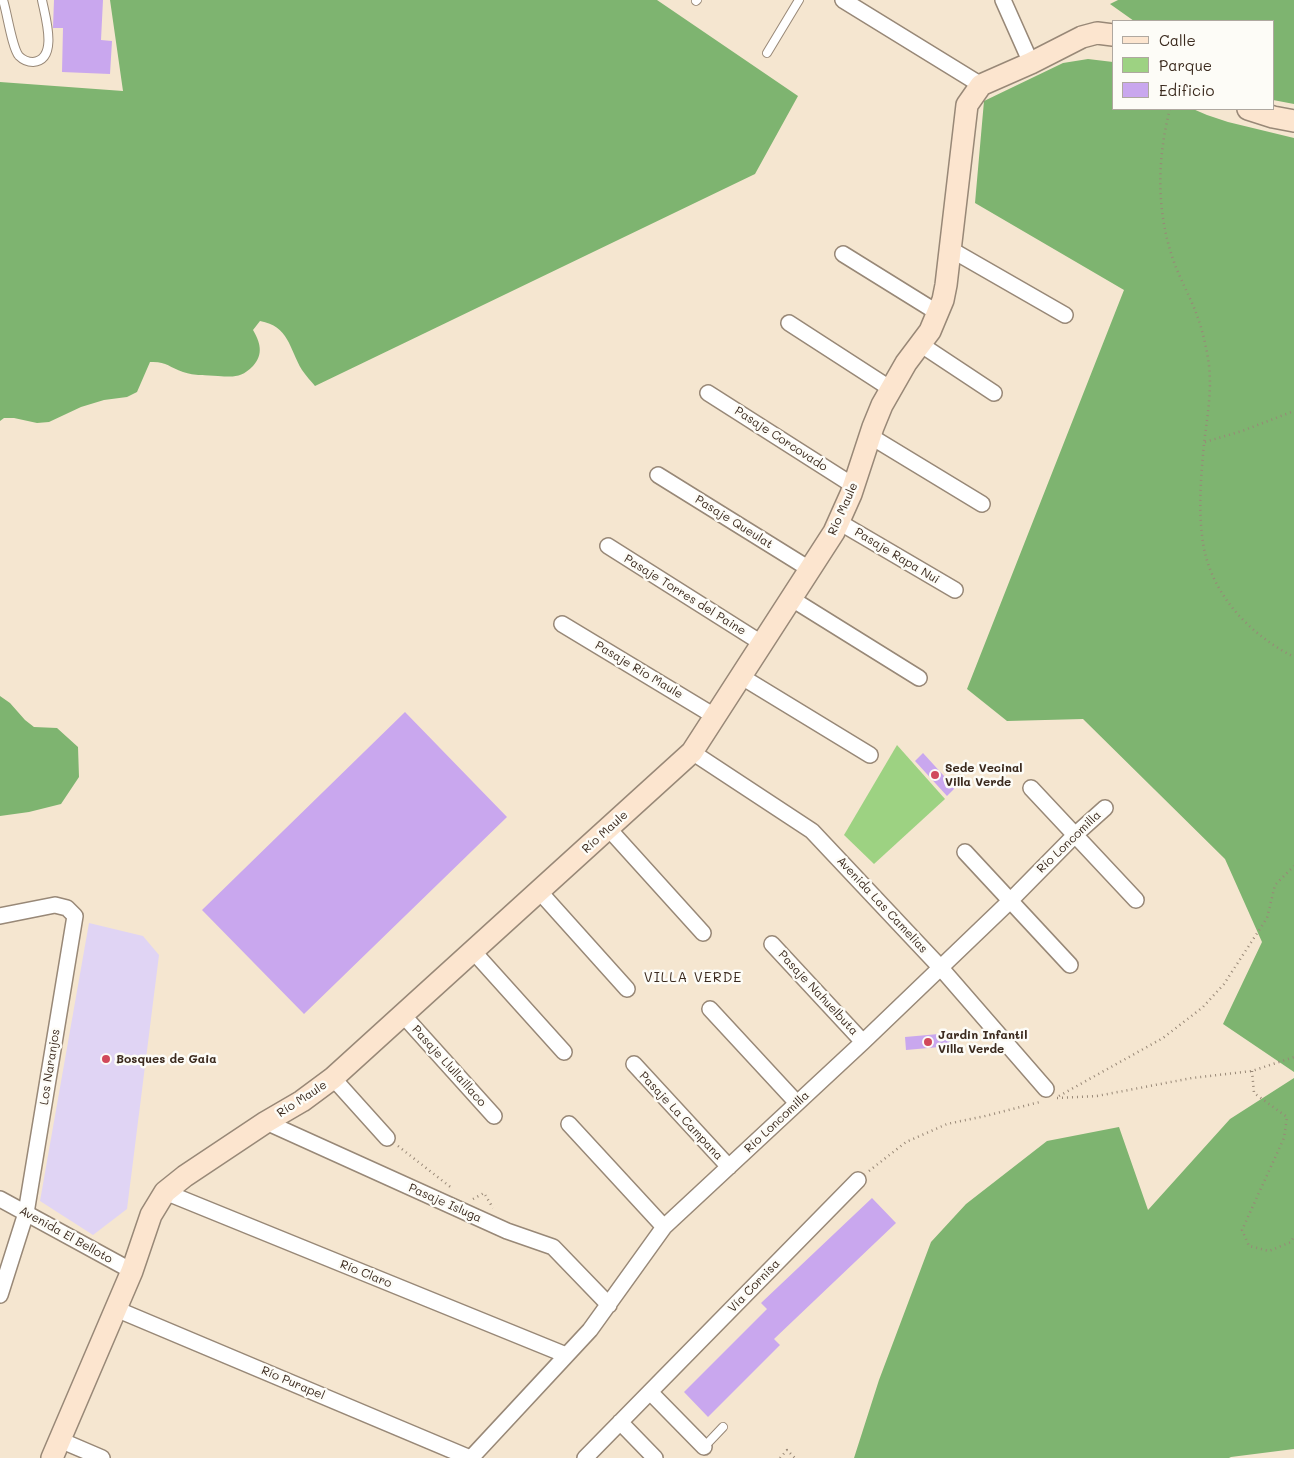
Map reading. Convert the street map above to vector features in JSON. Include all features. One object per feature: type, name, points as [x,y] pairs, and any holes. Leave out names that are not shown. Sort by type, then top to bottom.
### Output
[{"type":"street","points":[[843,0],[981,85],[1089,34],[1104,33],[1112,35]]},
{"type":"street","points":[[1002,0],[1031,63]]},
{"type":"street","name":"Río Maule","points":[[56,1449],[132,1271],[151,1215],[166,1192],[185,1176],[266,1122],[302,1101],[334,1078],[692,752],[716,717],[811,570],[839,522],[854,486],[870,436],[891,389],[930,331],[938,313],[946,285],[967,105],[981,85]]},
{"type":"street","points":[[1251,110],[1273,118],[1294,121]]},
{"type":"street","points":[[950,249],[1065,315]]},
{"type":"street","points":[[843,254],[938,313]]},
{"type":"street","points":[[789,323],[891,389]]},
{"type":"street","points":[[920,344],[994,394]]},
{"type":"street","name":"Pasaje Corcovado","points":[[708,393],[854,486]]},
{"type":"street","points":[[870,436],[982,504]]},
{"type":"street","name":"Pasaje Queulat","points":[[658,475],[811,570]]},
{"type":"street","name":"Pasaje Rapa Nui","points":[[839,522],[955,590]]},
{"type":"street","name":"Pasaje Torres del Paine","points":[[608,546],[763,644]]},
{"type":"street","points":[[792,598],[919,678]]},
{"type":"street","name":"Pasaje Río Maule","points":[[562,624],[716,717]]},
{"type":"street","points":[[742,677],[870,755]]},
{"type":"street","name":"Avenida Las Camelias","points":[[692,752],[812,831],[940,967],[1043,1095]]},
{"type":"street","points":[[1031,788],[1136,900]]},
{"type":"street","name":"Río Loncomilla","points":[[471,1458],[590,1330],[664,1227],[863,1042],[1105,808]]},
{"type":"street","points":[[608,828],[703,933]]},
{"type":"street","points":[[965,852],[1070,965]]},
{"type":"street","points":[[539,891],[627,988]]},
{"type":"street","name":"Los Naranjos","points":[[0,916],[55,904],[67,908],[75,916],[26,1213],[0,1295]]},
{"type":"street","name":"Pasaje Nahuelbuta","points":[[772,944],[863,1042]]},
{"type":"street","points":[[473,952],[564,1052]]},
{"type":"street","points":[[710,1009],[797,1103]]},
{"type":"street","name":"Pasaje Llullaillaco","points":[[403,1015],[494,1116]]},
{"type":"street","name":"Pasaje La Campana","points":[[634,1064],[728,1167]]},
{"type":"street","points":[[334,1078],[387,1138]]},
{"type":"street","name":"Pasaje Isluga","points":[[266,1122],[507,1231],[553,1247],[609,1305]]},
{"type":"street","points":[[569,1124],[664,1227]]},
{"type":"street","name":"Vía Cornisa","points":[[650,1392],[858,1180]]},
{"type":"street","name":"Río Claro","points":[[166,1192],[566,1355]]},
{"type":"street","name":"Avenida El Belloto","points":[[0,1199],[132,1271]]},
{"type":"street","name":"Río Purapel","points":[[116,1308],[471,1458]]},
{"type":"street","points":[[585,1458],[650,1392],[704,1446]]},
{"type":"street","points":[[620,1422],[655,1458]]},
{"type":"street","points":[[56,1449],[102,1458]]},
{"type":"lane","points":[[4,0],[16,52],[23,60],[33,62],[38,61],[46,54],[49,44],[42,0]]},
{"type":"lane","points":[[767,53],[799,0]]},
{"type":"lane","points":[[704,1446],[723,1428]]},
{"type":"path","points":[[1170,110],[1162,145],[1160,192],[1162,215],[1173,261],[1192,303],[1205,344],[1210,387],[1210,409],[1204,442],[1201,483],[1203,544],[1215,579],[1232,608],[1268,642],[1294,657]]},
{"type":"path","points":[[1204,442],[1294,411]]},
{"type":"path","points":[[1294,866],[1275,885],[1267,918],[1224,984],[1203,1007],[1163,1038],[1055,1098],[1096,1096],[1192,1078],[1252,1071],[1294,1057]]},
{"type":"path","points":[[1252,1071],[1254,1093],[1287,1117],[1284,1138],[1242,1230],[1249,1246],[1269,1251],[1291,1242],[1294,1236]]},
{"type":"path","points":[[858,1180],[906,1142],[947,1124],[985,1116],[1043,1095]]},
{"type":"path","points":[[387,1138],[446,1185],[457,1191]]},
{"type":"path","points":[[469,1201],[484,1193],[493,1208]]},
{"type":"path","points":[[780,1458],[787,1450],[795,1458]]},
{"type":"shaded area","name":"Bosques de Gaia","points":[[89,923],[143,936],[159,955],[127,1209],[93,1235],[40,1201]]},
{"type":"green space","points":[[110,0],[657,0],[798,96],[755,174],[315,386],[302,370],[283,333],[270,324],[260,321],[253,330],[260,348],[259,357],[249,370],[241,375],[229,377],[192,374],[164,363],[150,362],[137,392],[127,397],[104,400],[81,407],[49,422],[37,423],[14,418],[4,418],[0,421],[0,82],[123,91]]},
{"type":"green space","points":[[1118,0],[1294,0],[1294,104],[1274,100],[1274,20],[1133,20],[1110,4]]},
{"type":"green space","points":[[1088,59],[1112,62],[1112,110],[1195,110],[1228,122],[1294,138],[1294,1072],[1223,1024],[1262,942],[1225,859],[1083,719],[1007,721],[967,689],[1124,290],[975,203],[984,101],[1063,63]]},
{"type":"green space","points":[[0,696],[10,703],[34,727],[57,728],[78,747],[79,777],[61,804],[29,812],[0,816]]},
{"type":"green space","points":[[897,745],[945,799],[874,864],[844,835]]},
{"type":"green space","points":[[1294,1078],[1294,1449],[1229,1458],[854,1458],[879,1380],[931,1242],[966,1204],[1047,1141],[1119,1127],[1148,1210],[1230,1119]]},
{"type":"building","points":[[54,0],[103,0],[101,40],[112,41],[110,74],[62,72],[63,28],[53,28]]},
{"type":"building","points":[[405,712],[507,817],[304,1014],[202,910]]},
{"type":"building","name":"Sede Vecinal Villa Verde","points":[[923,753],[955,788],[947,796],[915,761]]},
{"type":"building","name":"Jardin Infantil Villa Verde","points":[[950,1033],[951,1046],[906,1050],[905,1037]]},
{"type":"building","points":[[872,1198],[896,1223],[774,1339],[780,1345],[708,1417],[684,1392],[767,1309],[761,1303]]},
{"type":"place","name":"Sede Vecinal Villa Verde","points":[[935,775]]},
{"type":"place","name":"Jardin Infantil Villa Verde","points":[[928,1042]]},
{"type":"place","name":"Bosques de Gaia","points":[[106,1059]]},
{"type":"district","name":"VILLA VERDE","points":[[693,978]]}]
